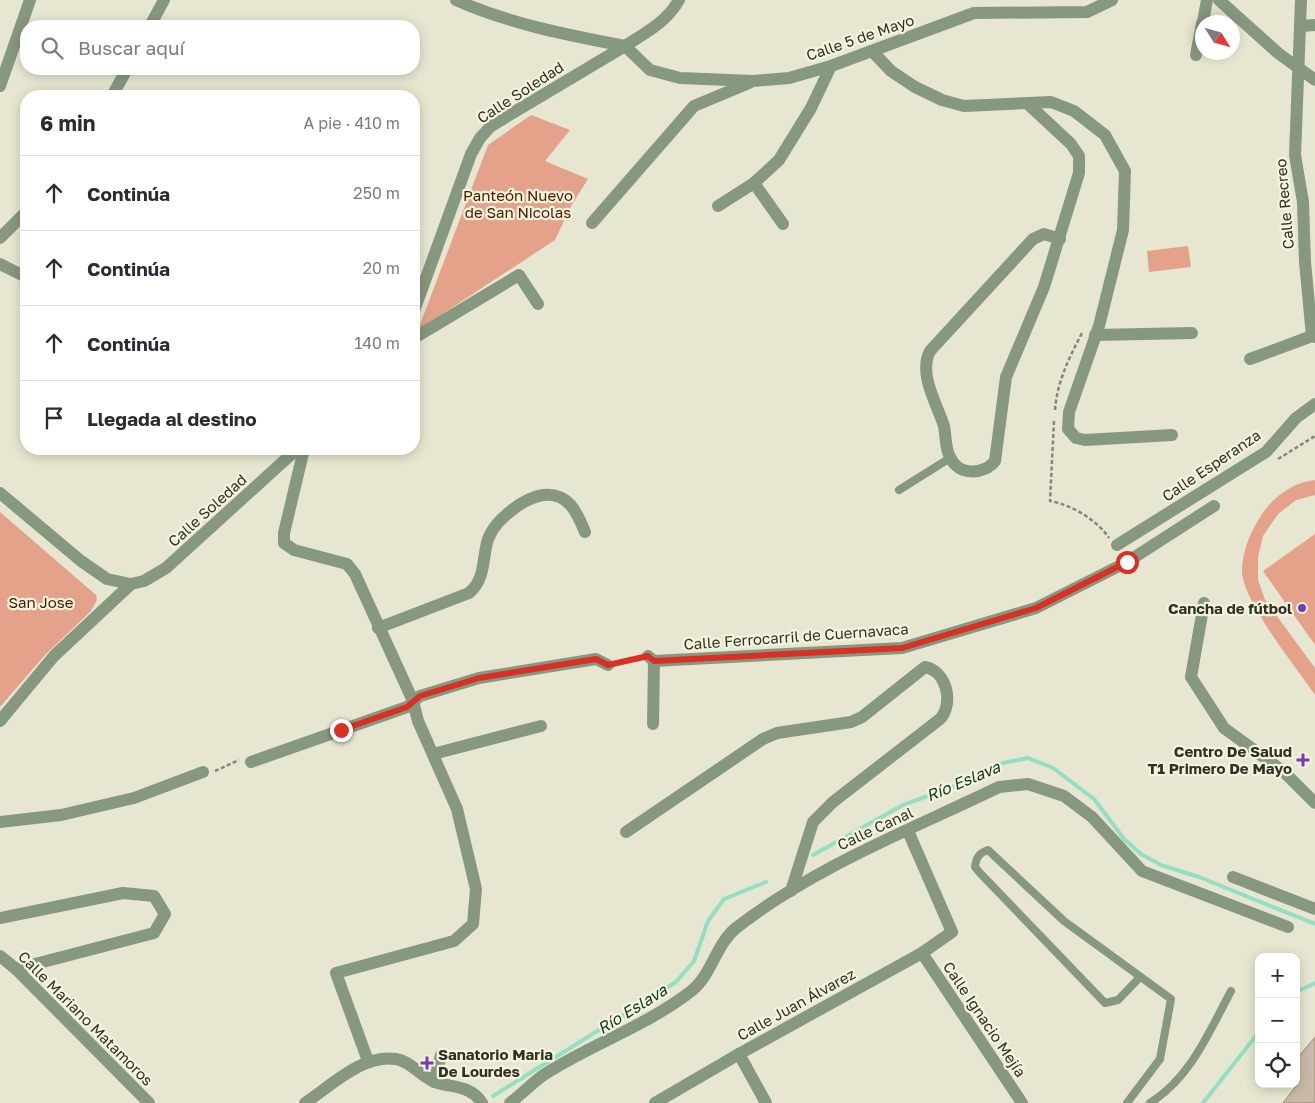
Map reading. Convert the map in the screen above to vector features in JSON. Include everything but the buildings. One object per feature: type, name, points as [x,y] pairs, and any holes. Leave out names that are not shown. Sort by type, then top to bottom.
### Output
[{"type":"street","points":[[23,20],[30,0]]},
{"type":"street","points":[[153,20],[164,0]]},
{"type":"street","points":[[456,0],[480,11],[552,32],[625,46]]},
{"type":"street","name":"Calle Soledad","points":[[420,294],[471,154],[480,138],[491,126],[625,46],[658,24],[674,10],[679,0]]},
{"type":"street","name":"Calle 5 de Mayo","points":[[625,46],[650,70],[680,78],[753,81],[789,78],[831,66],[872,51],[974,6],[1087,12],[1112,0]]},
{"type":"street","points":[[1204,15],[1207,0]]},
{"type":"street","points":[[1219,0],[1299,70],[1315,80]]},
{"type":"street","name":"Calle Recreo","points":[[1301,0],[1295,155],[1310,260],[1313,336]]},
{"type":"street","points":[[1301,26],[1315,25]]},
{"type":"street","points":[[0,86],[20,29]]},
{"type":"street","points":[[872,51],[892,71],[915,87],[942,100],[964,106],[1051,102],[1074,111],[1104,135],[1125,171],[1123,230],[1113,274],[1095,335],[1069,412],[1068,429],[1076,438],[1085,440],[1172,435]]},
{"type":"street","points":[[718,206],[754,183],[778,160],[811,108],[831,66]]},
{"type":"street","points":[[115,90],[124,75]]},
{"type":"street","points":[[592,223],[694,106],[753,81]]},
{"type":"street","points":[[1027,103],[1071,144],[1079,156],[1079,173],[1060,239],[1044,287],[1006,377],[995,461],[988,469],[978,472],[960,468],[950,458],[944,428],[926,368],[926,358],[930,351],[1033,239],[1044,234],[1060,239]]},
{"type":"street","points":[[754,183],[783,224]]},
{"type":"street","points":[[0,238],[20,218]]},
{"type":"street","points":[[0,264],[20,274]]},
{"type":"street","points":[[420,334],[519,276],[538,304]]},
{"type":"street","points":[[1095,335],[1192,333]]},
{"type":"street","points":[[1250,360],[1313,336]]},
{"type":"street","name":"Calle Esperanza","points":[[1117,545],[1266,452],[1296,418],[1315,404]]},
{"type":"street","name":"Calle Soledad","points":[[131,584],[144,581],[166,568],[290,455]]},
{"type":"street","points":[[303,455],[284,534],[284,543],[294,550],[347,564],[355,574],[378,628],[414,701],[418,721],[457,809],[476,889],[473,924],[454,940],[336,973],[368,1061]]},
{"type":"street","points":[[0,493],[81,561],[107,579],[131,584]]},
{"type":"street","points":[[378,628],[469,593],[475,588],[480,581],[488,539],[497,522],[533,496],[555,494],[567,500],[579,516],[585,532]]},
{"type":"street","name":"Calle Ferrocarril de Cuernavaca","points":[[651,658],[902,648],[1036,608],[1127,562],[1214,506]]},
{"type":"street","points":[[0,721],[54,656],[131,584]]},
{"type":"street","points":[[1204,603],[1191,678],[1224,728],[1284,772],[1315,804]]},
{"type":"street","points":[[651,658],[653,724]]},
{"type":"street","points":[[252,762],[407,707],[420,696],[479,678],[596,659],[608,665]]},
{"type":"street","points":[[626,832],[763,739],[777,734],[851,722],[862,718],[925,667],[934,668],[942,675],[948,703],[947,712],[833,802],[813,822],[791,891]]},
{"type":"street","points":[[433,754],[541,726]]},
{"type":"street","points":[[0,822],[61,815],[134,798],[203,772]]},
{"type":"street","name":"Calle Canal","points":[[510,1103],[544,1075],[640,1023],[691,992],[708,974],[720,949],[734,930],[791,891],[826,870],[999,787],[1028,784],[1064,796],[1092,817],[1142,871],[1288,927]]},
{"type":"street","name":"Calle Juan Álvarez","points":[[655,1103],[738,1054],[922,953],[952,932],[908,831]]},
{"type":"street","points":[[1232,878],[1315,909]]},
{"type":"street","points":[[0,918],[123,893],[154,896],[165,914],[154,933],[16,969]]},
{"type":"street","name":"Calle Ignacio Mejía","points":[[922,953],[1022,1103]]},
{"type":"street","name":"Calle Mariano Matamoros","points":[[0,956],[16,969],[149,1103]]},
{"type":"street","points":[[738,1054],[766,1103]]},
{"type":"street","points":[[434,1082],[441,1055]]},
{"type":"street","points":[[305,1103],[368,1061],[396,1059],[412,1066],[434,1082],[467,1089],[481,1102]]},
{"type":"lane","points":[[899,490],[950,458]]},
{"type":"lane","points":[[1127,1103],[1160,1059],[1171,999],[1064,921],[988,850],[982,852],[976,859],[975,867],[980,873],[1105,1003],[1118,1000],[1140,977]]},
{"type":"lane","points":[[1150,1103],[1166,1093],[1194,1060],[1231,991]]},
{"type":"path","points":[[1275,460],[1315,436]]},
{"type":"path","points":[[608,665],[651,658]]},
{"type":"green space","name":"Panteón Nuevo de San Nicolas","points":[[531,115],[570,130],[545,161],[588,179],[571,206],[555,240],[420,329],[420,325],[488,145]]},
{"type":"green space","points":[[1188,246],[1191,267],[1149,272],[1147,251]]},
{"type":"green space","points":[[1315,480],[1315,495],[1296,500],[1278,514],[1263,536],[1258,557],[1258,580],[1265,600],[1315,668],[1315,695],[1260,616],[1244,583],[1242,570],[1248,540],[1267,507],[1272,501],[1292,487]]},
{"type":"green space","name":"San Jose","points":[[0,512],[96,595],[97,600],[91,611],[45,655],[0,707]]},
{"type":"green space","name":"Cancha de fútbol","points":[[1315,534],[1315,645],[1263,571]]},
{"type":"waterway","name":"Río Eslava","points":[[813,855],[903,805],[955,786],[998,764],[1028,758],[1053,768],[1094,799],[1124,839],[1141,854],[1161,865],[1199,877],[1315,924]]},
{"type":"waterway","name":"Río Eslava","points":[[493,1096],[676,982],[694,961],[708,921],[724,899],[766,882]]},
{"type":"waterway","points":[[1300,990],[1315,983]]},
{"type":"waterway","points":[[1203,1103],[1255,1037]]},
{"type":"place","name":"Cancha de fútbol","points":[[1302,608]]},
{"type":"place","name":"Centro De Salud T1 Primero De Mayo","points":[[1303,760]]},
{"type":"place","name":"Sanatorio Maria De Lourdes","points":[[427,1063]]},
{"type":"route","points":[[341,730],[407,707],[420,696],[479,678],[554,664],[596,659],[608,665],[648,656],[654,661],[902,648],[1036,608],[1127,562]]}]
